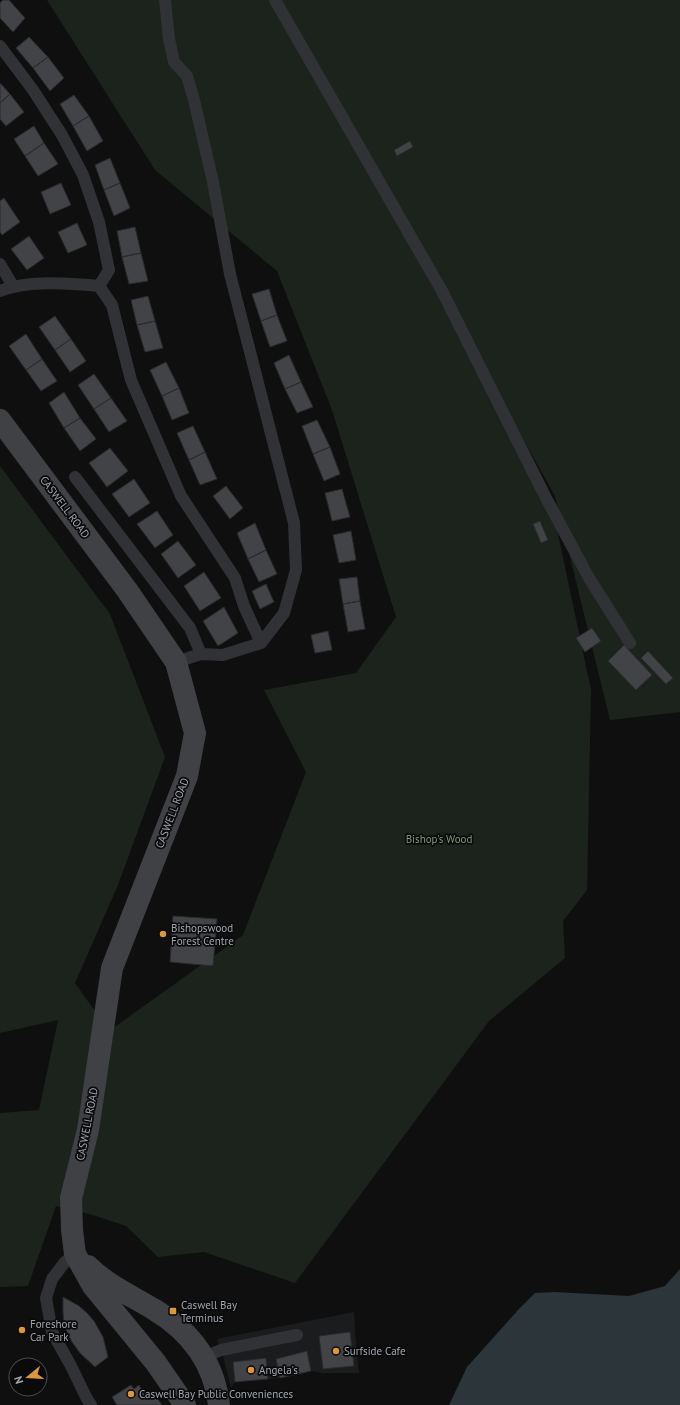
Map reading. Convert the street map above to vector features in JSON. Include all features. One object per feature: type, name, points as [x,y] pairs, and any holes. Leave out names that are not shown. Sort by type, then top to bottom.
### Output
[{"type":"main road","name":"CASWELL ROAD","points":[[0,420],[126,590],[176,662],[195,733],[187,776],[112,968],[88,1130],[71,1198],[72,1230],[75,1254],[92,1286],[156,1363],[185,1405]]},
{"type":"main road","points":[[75,1254],[97,1276],[172,1321],[194,1342],[210,1370],[218,1396],[219,1405]]},
{"type":"lane","points":[[165,0],[169,39],[174,62],[187,76],[194,100],[213,182],[230,274],[294,523],[296,570],[284,613],[261,643],[224,655],[201,654],[176,662]]},
{"type":"lane","points":[[275,0],[442,291],[545,496],[589,578],[630,643]]},
{"type":"lane","points":[[0,46],[33,90],[62,135],[83,176],[99,222],[109,270],[99,286]]},
{"type":"lane","points":[[0,264],[13,286]]},
{"type":"lane","points":[[0,291],[13,286],[67,283],[99,286]]},
{"type":"lane","points":[[99,286],[112,305],[131,380],[181,496],[235,578],[244,606],[261,643]]},
{"type":"lane","points":[[75,477],[190,628],[201,654]]},
{"type":"lane","points":[[75,1254],[65,1262],[52,1279],[46,1298],[52,1332],[72,1366],[91,1405]]},
{"type":"lane","points":[[204,1358],[221,1350],[297,1335]]},
{"type":"shaded area","points":[[680,1269],[680,1405],[449,1405],[467,1367],[535,1293],[554,1292],[629,1296],[665,1286]]},
{"type":"shaded area","points":[[354,1312],[359,1373],[322,1373],[311,1371],[280,1378],[235,1382],[231,1388],[217,1339]]},
{"type":"green space","name":"Bishop's Wood","points":[[47,0],[275,0],[551,501],[591,690],[587,890],[563,921],[565,958],[489,1021],[295,1283],[204,1252],[158,1257],[126,1226],[93,1215],[56,1206],[28,1286],[0,1287],[0,1113],[39,1110],[58,1020],[0,1033],[0,466],[110,614],[165,757],[118,885],[75,983],[109,1031],[243,935],[306,772],[264,690],[356,673],[396,617],[332,410],[277,271],[155,170]]},
{"type":"green space","points":[[277,0],[680,0],[680,712],[610,720],[555,496]]},
{"type":"building","points":[[3,0],[9,0],[25,18],[13,32],[0,18],[0,3]]},
{"type":"building","points":[[29,37],[48,57],[33,68],[16,48]]},
{"type":"building","points":[[48,57],[64,78],[50,91],[33,68]]},
{"type":"building","points":[[0,83],[10,94],[0,103]]},
{"type":"building","points":[[10,94],[24,112],[6,126],[0,119],[0,103]]},
{"type":"building","points":[[74,95],[89,116],[73,126],[60,104]]},
{"type":"building","points":[[89,116],[103,141],[87,151],[73,126]]},
{"type":"building","points":[[34,126],[44,143],[25,156],[14,139]]},
{"type":"building","points":[[410,141],[413,147],[397,156],[394,150]]},
{"type":"building","points":[[44,143],[58,164],[38,176],[25,156]]},
{"type":"building","points":[[110,158],[120,183],[104,190],[95,165]]},
{"type":"building","points":[[61,183],[71,205],[50,214],[41,192]]},
{"type":"building","points":[[120,183],[130,208],[114,216],[104,190]]},
{"type":"building","points":[[4,198],[20,222],[2,235],[0,232],[0,201]]},
{"type":"building","points":[[77,223],[87,245],[68,253],[58,232]]},
{"type":"building","points":[[135,227],[141,253],[122,257],[117,231]]},
{"type":"building","points":[[29,236],[44,258],[27,270],[11,249]]},
{"type":"building","points":[[141,253],[148,281],[129,284],[122,257]]},
{"type":"building","points":[[269,289],[277,315],[261,321],[252,294]]},
{"type":"building","points":[[148,296],[155,321],[137,325],[131,300]]},
{"type":"building","points":[[277,315],[287,341],[270,347],[261,321]]},
{"type":"building","points":[[55,316],[71,339],[55,350],[39,327]]},
{"type":"building","points":[[155,321],[163,348],[145,352],[137,325]]},
{"type":"building","points":[[26,334],[42,359],[26,370],[9,346]]},
{"type":"building","points":[[71,339],[86,361],[70,372],[55,350]]},
{"type":"building","points":[[289,355],[301,382],[285,389],[274,363]]},
{"type":"building","points":[[42,359],[57,381],[41,391],[26,370]]},
{"type":"building","points":[[166,362],[179,388],[162,396],[150,370]]},
{"type":"building","points":[[94,374],[111,398],[94,409],[78,385]]},
{"type":"building","points":[[301,382],[313,407],[297,413],[285,389]]},
{"type":"building","points":[[179,388],[189,413],[172,420],[162,396]]},
{"type":"building","points":[[64,392],[80,418],[64,428],[49,403]]},
{"type":"building","points":[[111,398],[127,421],[109,432],[94,409]]},
{"type":"building","points":[[80,418],[96,439],[80,451],[64,428]]},
{"type":"building","points":[[317,420],[330,447],[313,454],[302,426]]},
{"type":"building","points":[[193,426],[205,452],[189,460],[177,433]]},
{"type":"building","points":[[330,447],[340,474],[324,481],[313,454]]},
{"type":"building","points":[[110,448],[128,471],[107,487],[89,463]]},
{"type":"building","points":[[205,452],[217,479],[200,485],[189,460]]},
{"type":"building","points":[[134,479],[150,503],[129,517],[112,494]]},
{"type":"building","points":[[226,486],[243,508],[230,519],[213,496]]},
{"type":"building","points":[[342,489],[350,517],[332,521],[325,493]]},
{"type":"building","points":[[157,511],[173,535],[155,548],[137,524]]},
{"type":"building","points":[[540,521],[548,540],[541,543],[533,524]]},
{"type":"building","points":[[255,523],[266,550],[248,559],[237,533]]},
{"type":"building","points":[[351,531],[356,560],[339,563],[333,535]]},
{"type":"building","points":[[178,541],[196,565],[178,578],[161,554]]},
{"type":"building","points":[[266,550],[277,574],[259,582],[248,559]]},
{"type":"building","points":[[204,572],[221,598],[200,611],[184,586]]},
{"type":"building","points":[[357,577],[360,601],[343,604],[339,579]]},
{"type":"building","points":[[266,584],[274,602],[260,609],[252,591]]},
{"type":"building","points":[[360,601],[365,629],[348,632],[343,604]]},
{"type":"building","points":[[224,607],[238,633],[218,646],[203,621]]},
{"type":"building","points":[[592,628],[601,641],[585,652],[576,638]]},
{"type":"building","points":[[328,631],[332,650],[315,653],[311,635]]},
{"type":"building","points":[[624,645],[652,675],[636,690],[608,661]]},
{"type":"building","points":[[648,651],[673,678],[666,684],[641,658]]},
{"type":"building","points":[[173,916],[217,919],[213,966],[170,962]]},
{"type":"building","points":[[63,1297],[79,1306],[87,1313],[94,1321],[103,1337],[108,1357],[95,1367],[80,1353],[68,1334],[64,1324]]},
{"type":"building","name":"Surfside Cafe","points":[[350,1332],[354,1366],[323,1369],[319,1336]]},
{"type":"building","points":[[307,1351],[311,1371],[280,1378],[276,1359]]},
{"type":"building","name":"Angela's","points":[[266,1358],[268,1379],[235,1382],[233,1362]]},
{"type":"building","name":"Caswell Bay Public Conveniences","points":[[131,1385],[134,1389],[139,1385],[146,1397],[153,1392],[162,1405],[117,1405],[112,1397]]},
{"type":"place","name":"Bishopswood Forest Centre","points":[[163,934]]},
{"type":"place","name":"Caswell Bay Terminus","points":[[173,1311]]},
{"type":"place","name":"Foreshore Car Park","points":[[22,1330]]},
{"type":"place","name":"Surfside Cafe","points":[[336,1351]]},
{"type":"place","name":"Angela's","points":[[251,1370]]},
{"type":"place","name":"Caswell Bay Public Conveniences","points":[[131,1394]]}]
